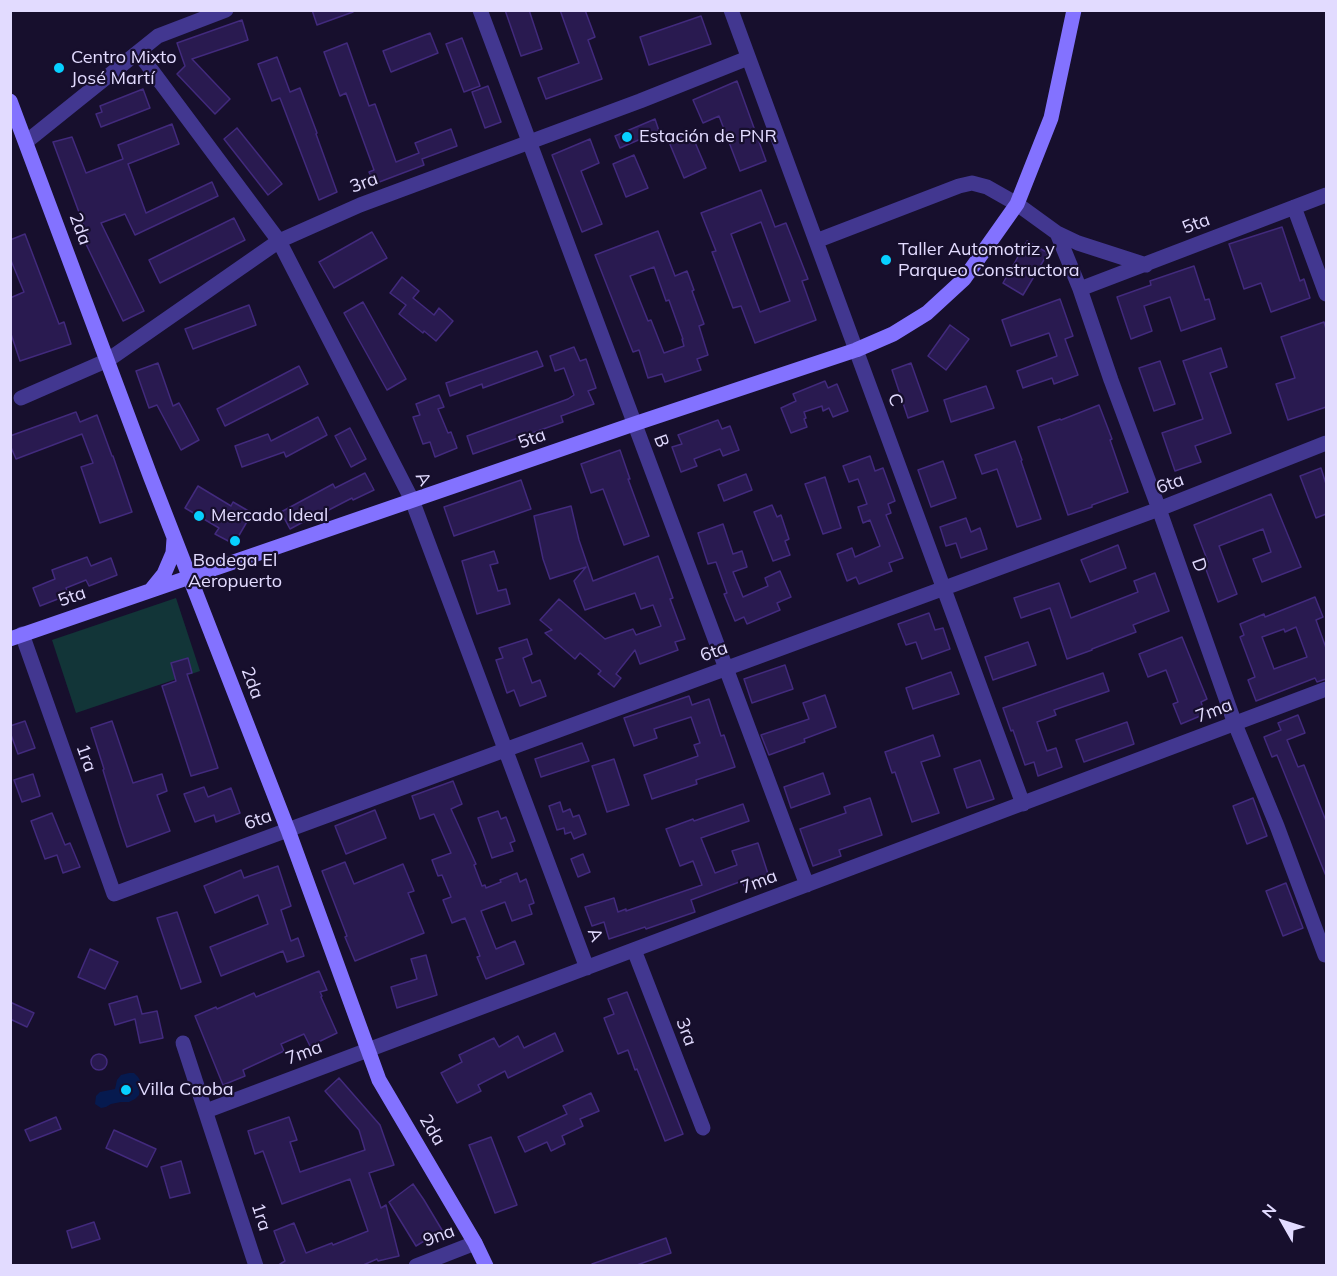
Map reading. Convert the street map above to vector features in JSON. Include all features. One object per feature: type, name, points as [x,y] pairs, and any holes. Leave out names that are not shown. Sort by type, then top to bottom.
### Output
[{"type":"street","points":[[26,142],[158,36],[226,10]]},
{"type":"street","name":"B","points":[[480,10],[807,885]]},
{"type":"street","name":"C","points":[[731,10],[1023,804]]},
{"type":"street","name":"5ta","points":[[16,637],[856,350],[893,334],[927,313],[964,279],[1017,204],[1051,118],[1074,10]]},
{"type":"street","name":"A","points":[[138,52],[279,241],[412,500],[587,968]]},
{"type":"street","name":"3ra","points":[[21,398],[108,360],[279,241],[360,205],[529,143],[748,58]]},
{"type":"street","name":"2da","points":[[10,101],[288,830],[379,1080],[475,1243],[486,1266]]},
{"type":"street","points":[[816,241],[958,186],[972,183],[987,187],[1078,243],[1146,265]]},
{"type":"street","name":"5ta","points":[[1080,289],[1326,195]]},
{"type":"street","points":[[1294,207],[1326,294]]},
{"type":"street","name":"D","points":[[1057,232],[1080,289],[1110,380],[1159,509],[1235,724],[1326,955]]},
{"type":"street","name":"6ta","points":[[114,894],[1159,509],[1326,443]]},
{"type":"street","points":[[150,591],[164,574],[172,553],[174,536]]},
{"type":"street","name":"1ra","points":[[16,637],[114,894]]},
{"type":"street","name":"7ma","points":[[206,1111],[1326,689]]},
{"type":"street","name":"3ra","points":[[634,950],[703,1128]]},
{"type":"street","name":"1ra","points":[[183,1044],[256,1266]]},
{"type":"street","name":"9na","points":[[416,1266],[475,1243]]},
{"type":"green space","points":[[176,598],[200,671],[76,713],[52,640]]},
{"type":"water","name":"Villa Caoba","points":[[134,1073],[141,1082],[139,1095],[135,1099],[101,1108],[95,1104],[96,1096],[100,1092],[115,1089],[121,1075]]},
{"type":"building","points":[[312,10],[352,10],[353,12],[317,25]]},
{"type":"building","points":[[505,10],[529,10],[542,49],[521,56]]},
{"type":"building","points":[[560,10],[585,10],[595,37],[588,40],[602,79],[546,99],[538,78],[579,63]]},
{"type":"building","points":[[701,16],[711,44],[649,65],[640,37]]},
{"type":"building","points":[[242,20],[248,40],[192,59],[230,99],[215,114],[177,74],[185,66],[177,43]]},
{"type":"building","points":[[430,33],[438,53],[391,72],[383,51]]},
{"type":"building","points":[[462,38],[480,86],[464,92],[446,44]]},
{"type":"building","points":[[347,43],[369,106],[375,104],[396,162],[419,153],[415,143],[451,129],[457,146],[422,159],[424,165],[374,184],[369,172],[374,170],[346,93],[340,96],[324,52]]},
{"type":"building","points":[[277,57],[290,92],[300,88],[337,192],[319,200],[280,98],[272,101],[258,64]]},
{"type":"building","points":[[737,81],[766,161],[740,171],[719,116],[703,123],[693,100]]},
{"type":"building","points":[[488,86],[501,122],[485,128],[472,92]]},
{"type":"building","points":[[143,89],[150,108],[101,127],[96,114],[102,112],[100,106]]},
{"type":"building","points":[[655,119],[659,131],[620,148],[615,136]]},
{"type":"building","points":[[172,124],[179,144],[128,164],[146,213],[212,182],[218,196],[135,235],[125,214],[101,223],[144,311],[123,321],[86,244],[90,242],[53,142],[72,137],[86,173],[123,159],[118,145]]},
{"type":"building","points":[[237,128],[282,184],[268,195],[224,139]]},
{"type":"building","points":[[691,133],[706,168],[684,178],[669,142]]},
{"type":"building","points":[[590,139],[599,163],[581,171],[602,224],[582,232],[552,155]]},
{"type":"building","points":[[634,155],[648,188],[626,197],[613,164]]},
{"type":"building","points":[[761,190],[775,227],[786,223],[808,279],[802,281],[816,320],[755,343],[741,306],[733,308],[712,252],[716,251],[701,213]],"holes":[[[761,222],[790,301],[760,312],[731,234]]]},
{"type":"building","points":[[234,218],[245,240],[160,283],[149,260]]},
{"type":"building","points":[[1282,227],[1300,281],[1304,279],[1310,298],[1271,312],[1261,283],[1244,289],[1229,244]]},
{"type":"building","points":[[658,231],[675,276],[687,271],[694,290],[692,291],[704,324],[699,326],[708,355],[697,359],[701,370],[665,382],[662,374],[648,378],[639,350],[633,352],[595,255]],"holes":[[[654,267],[666,301],[669,300],[684,346],[664,353],[630,276]]]},
{"type":"building","points":[[372,232],[387,258],[334,288],[319,262]]},
{"type":"building","points":[[25,234],[59,324],[64,322],[71,344],[20,361],[10,331],[10,298],[24,292],[10,258],[10,240]]},
{"type":"building","points":[[1027,241],[1048,253],[1023,295],[1003,283]]},
{"type":"building","points":[[1194,266],[1205,300],[1209,299],[1215,319],[1181,331],[1170,297],[1144,306],[1152,331],[1131,339],[1117,297],[1151,285],[1150,281]]},
{"type":"building","points":[[402,277],[419,291],[413,298],[434,315],[439,308],[453,321],[436,341],[399,314],[406,305],[390,293]]},
{"type":"building","points":[[1060,299],[1073,336],[1065,339],[1078,375],[1054,384],[1052,378],[1023,388],[1017,371],[1057,356],[1049,333],[1011,346],[1002,320]]},
{"type":"building","points":[[363,302],[406,379],[387,390],[344,313]]},
{"type":"building","points":[[249,305],[256,325],[193,349],[185,329]]},
{"type":"building","points":[[1324,322],[1326,329],[1326,407],[1288,420],[1276,384],[1295,378],[1281,337]]},
{"type":"building","points":[[950,325],[969,339],[946,370],[928,356]]},
{"type":"building","points":[[574,347],[580,361],[586,359],[596,388],[588,391],[594,404],[561,416],[563,422],[473,454],[467,436],[574,395],[564,368],[555,371],[550,356]]},
{"type":"building","points":[[1221,348],[1227,367],[1210,373],[1231,433],[1195,446],[1201,462],[1175,471],[1162,433],[1203,419],[1183,361]]},
{"type":"building","points":[[537,351],[543,366],[483,388],[482,384],[450,396],[446,383]]},
{"type":"building","points":[[1160,361],[1175,404],[1154,411],[1139,368]]},
{"type":"building","points":[[158,363],[173,406],[179,403],[199,440],[181,450],[157,405],[149,408],[136,371]]},
{"type":"building","points":[[911,363],[928,411],[908,418],[892,370]]},
{"type":"building","points":[[299,366],[308,384],[225,426],[217,409]]},
{"type":"building","points":[[825,381],[828,388],[837,384],[848,411],[833,417],[829,408],[823,411],[822,406],[804,412],[807,427],[791,433],[781,408],[796,401],[793,394]]},
{"type":"building","points":[[986,386],[994,408],[951,422],[944,400]]},
{"type":"building","points":[[439,395],[444,407],[438,409],[457,448],[435,457],[430,442],[423,444],[413,417],[420,415],[416,404]]},
{"type":"building","points":[[1099,405],[1128,492],[1068,515],[1038,427]]},
{"type":"building","points":[[76,412],[80,422],[97,415],[132,512],[100,523],[81,467],[93,463],[82,434],[16,459],[10,445],[10,436]]},
{"type":"building","points":[[318,417],[327,435],[286,457],[284,452],[242,467],[235,446],[268,434],[271,441]]},
{"type":"building","points":[[718,420],[722,429],[730,426],[739,450],[723,456],[720,449],[694,459],[697,466],[681,472],[672,447],[682,444],[678,435]]},
{"type":"building","points":[[350,428],[366,459],[351,467],[335,436]]},
{"type":"building","points":[[1015,441],[1041,519],[1017,527],[997,469],[982,474],[975,455]]},
{"type":"building","points":[[620,450],[649,536],[624,545],[603,489],[591,493],[581,464]]},
{"type":"building","points":[[870,456],[875,471],[883,468],[895,501],[888,504],[891,513],[886,515],[903,558],[889,563],[892,571],[859,584],[856,577],[847,581],[837,554],[852,548],[855,557],[880,546],[870,520],[863,523],[858,507],[867,504],[858,479],[849,482],[843,466]]},
{"type":"building","points":[[943,461],[956,498],[931,507],[918,470]]},
{"type":"building","points":[[1321,468],[1326,484],[1326,514],[1316,518],[1300,476]]},
{"type":"building","points":[[365,473],[374,490],[353,500],[352,498],[290,529],[281,512],[333,484],[335,488]]},
{"type":"building","points":[[746,474],[752,490],[724,501],[718,485]]},
{"type":"building","points":[[825,477],[841,528],[823,534],[805,484]]},
{"type":"building","points":[[521,480],[531,509],[454,536],[444,507]]},
{"type":"building","points":[[198,486],[231,506],[233,502],[252,513],[234,544],[215,534],[219,528],[185,508]]},
{"type":"building","points":[[1271,494],[1301,567],[1262,582],[1253,559],[1271,552],[1263,529],[1219,546],[1237,594],[1218,602],[1204,564],[1208,562],[1194,525]]},
{"type":"building","points":[[772,505],[777,517],[781,515],[789,539],[785,541],[790,555],[773,561],[754,512]]},
{"type":"building","points":[[571,506],[579,540],[593,581],[658,556],[673,598],[670,599],[685,639],[675,642],[678,650],[640,664],[635,650],[616,674],[621,678],[614,687],[598,674],[601,671],[580,653],[575,659],[545,633],[552,630],[540,620],[559,599],[605,639],[633,629],[636,635],[661,626],[653,605],[641,609],[635,593],[585,610],[574,581],[586,567],[550,579],[543,559],[534,516]]},
{"type":"building","points":[[966,518],[971,532],[980,528],[987,549],[961,558],[956,543],[946,546],[940,527]]},
{"type":"building","points":[[723,524],[733,554],[742,551],[747,567],[733,572],[743,597],[768,586],[765,578],[780,571],[791,597],[777,603],[780,610],[747,624],[744,617],[735,621],[724,594],[727,593],[716,562],[708,564],[698,533]]},
{"type":"building","points":[[1118,545],[1126,568],[1090,582],[1081,560]]},
{"type":"building","points":[[494,551],[498,563],[490,565],[498,591],[506,589],[510,604],[477,614],[462,561]]},
{"type":"building","points":[[87,557],[91,566],[111,558],[117,575],[89,586],[86,580],[66,588],[68,595],[40,606],[33,588],[55,579],[52,570]]},
{"type":"building","points":[[1155,573],[1169,611],[1133,625],[1136,632],[1067,659],[1050,608],[1021,618],[1014,598],[1059,583],[1071,618],[1138,592],[1134,581]]},
{"type":"building","points":[[1315,597],[1323,617],[1316,620],[1326,648],[1326,679],[1317,682],[1315,678],[1256,701],[1248,680],[1255,677],[1240,637],[1244,635],[1240,624],[1264,614],[1265,617]],"holes":[[[1296,627],[1307,657],[1274,669],[1262,637]]]},
{"type":"building","points":[[929,613],[935,630],[943,628],[950,649],[922,659],[916,642],[906,645],[898,624]]},
{"type":"building","points":[[1182,637],[1207,699],[1201,702],[1205,714],[1181,724],[1173,704],[1178,702],[1166,670],[1148,677],[1139,654]]},
{"type":"building","points":[[527,639],[532,654],[523,658],[532,683],[540,680],[546,696],[520,706],[514,690],[507,693],[496,660],[503,658],[499,648]]},
{"type":"building","points":[[1028,642],[1036,665],[993,680],[985,657]]},
{"type":"building","points":[[188,658],[192,673],[187,674],[218,768],[191,776],[162,686],[176,681],[171,663]]},
{"type":"building","points":[[785,665],[793,689],[752,703],[744,679]]},
{"type":"building","points":[[951,672],[959,694],[913,709],[906,688]]},
{"type":"building","points":[[1103,673],[1109,691],[1054,710],[1056,715],[1037,722],[1047,751],[1056,748],[1062,767],[1038,776],[1034,762],[1025,765],[1003,708]]},
{"type":"building","points":[[825,695],[836,727],[804,739],[805,742],[769,755],[761,735],[809,719],[803,703]]},
{"type":"building","points":[[689,696],[692,705],[709,699],[721,736],[724,735],[735,767],[696,780],[697,784],[652,799],[644,775],[698,756],[694,745],[700,743],[691,717],[654,729],[657,738],[634,746],[624,718]]},
{"type":"building","points":[[1298,715],[1305,733],[1287,740],[1298,767],[1304,765],[1326,821],[1326,876],[1277,755],[1272,757],[1264,737],[1281,730],[1278,723]]},
{"type":"building","points":[[25,721],[35,748],[18,754],[10,726]]},
{"type":"building","points":[[112,721],[133,783],[162,774],[167,791],[157,795],[170,831],[127,847],[91,728]]},
{"type":"building","points":[[1127,722],[1134,744],[1084,762],[1076,740]]},
{"type":"building","points":[[933,735],[940,756],[921,762],[939,813],[912,822],[895,772],[892,773],[885,752]]},
{"type":"building","points":[[582,743],[589,761],[541,777],[535,759]]},
{"type":"building","points":[[614,759],[629,805],[607,812],[592,766]]},
{"type":"building","points":[[980,760],[994,799],[967,808],[954,769]]},
{"type":"building","points":[[823,773],[830,794],[791,808],[784,787]]},
{"type":"building","points":[[33,774],[40,796],[22,802],[14,780]]},
{"type":"building","points":[[453,781],[462,804],[451,809],[476,864],[474,865],[482,886],[485,885],[486,888],[517,873],[520,882],[526,879],[534,903],[529,905],[532,914],[512,921],[505,902],[481,911],[496,949],[515,941],[524,964],[486,979],[477,957],[480,956],[465,918],[452,923],[443,900],[451,897],[442,875],[438,876],[432,860],[451,853],[434,814],[420,819],[412,796]]},
{"type":"building","points":[[204,787],[208,797],[231,788],[240,813],[216,822],[214,815],[195,822],[184,794]]},
{"type":"building","points":[[870,798],[882,835],[839,850],[841,856],[813,866],[800,829],[846,813],[844,807]]},
{"type":"building","points":[[1253,798],[1267,836],[1247,844],[1233,806]]},
{"type":"building","points":[[560,802],[563,812],[570,809],[573,817],[579,815],[586,834],[574,839],[571,832],[565,834],[564,828],[557,830],[549,806]]},
{"type":"building","points":[[743,804],[749,821],[701,838],[715,873],[737,865],[732,851],[758,843],[769,877],[744,886],[742,881],[691,900],[695,912],[646,929],[645,927],[609,939],[604,922],[592,926],[585,907],[614,898],[618,912],[626,909],[626,911],[702,885],[693,861],[680,866],[666,829]]},
{"type":"building","points":[[375,810],[386,838],[346,854],[335,826]]},
{"type":"building","points":[[498,811],[501,819],[506,817],[515,841],[510,843],[513,851],[492,858],[478,818]]},
{"type":"building","points":[[52,813],[65,845],[70,843],[80,867],[63,873],[57,855],[45,859],[31,821]]},
{"type":"building","points":[[583,854],[590,872],[578,877],[571,859]]},
{"type":"building","points":[[345,862],[354,884],[403,864],[414,891],[408,893],[424,933],[355,961],[322,871]]},
{"type":"building","points":[[278,866],[291,906],[281,910],[291,941],[298,938],[304,956],[287,962],[283,951],[221,976],[210,947],[268,924],[258,895],[215,913],[204,886],[241,870],[244,878]]},
{"type":"building","points":[[1286,883],[1303,928],[1283,936],[1266,891]]},
{"type":"building","points":[[177,912],[201,982],[181,989],[157,918]]},
{"type":"building","points":[[90,949],[118,962],[105,989],[78,977]]},
{"type":"building","points":[[426,955],[437,995],[397,1008],[391,987],[417,979],[411,959]]},
{"type":"building","points":[[319,971],[327,990],[320,992],[321,997],[337,1033],[310,1046],[304,1034],[281,1044],[284,1051],[243,1070],[245,1076],[223,1085],[195,1016],[254,993],[256,997]]},
{"type":"building","points":[[627,992],[683,1134],[665,1141],[628,1050],[618,1054],[604,1018],[614,1014],[608,999]]},
{"type":"building","points":[[137,996],[142,1014],[157,1011],[163,1038],[140,1043],[135,1019],[115,1025],[109,1004]]},
{"type":"building","points":[[10,1002],[34,1013],[27,1027],[10,1019]]},
{"type":"building","points":[[555,1033],[563,1051],[508,1078],[505,1071],[478,1085],[481,1091],[457,1103],[441,1073],[462,1062],[459,1055],[494,1038],[499,1047],[518,1036],[524,1048]]},
{"type":"building","points":[[96,1054],[102,1054],[107,1062],[105,1068],[96,1070],[91,1065],[91,1059]]},
{"type":"building","points":[[339,1078],[380,1125],[394,1165],[369,1173],[381,1208],[386,1205],[399,1256],[378,1261],[377,1259],[361,1266],[277,1266],[285,1261],[274,1231],[294,1223],[306,1253],[368,1231],[350,1179],[282,1204],[263,1151],[255,1154],[248,1131],[289,1117],[297,1140],[290,1142],[300,1172],[365,1150],[359,1130],[325,1091]]},
{"type":"building","points":[[591,1093],[599,1111],[580,1119],[583,1126],[562,1136],[565,1144],[551,1151],[547,1142],[525,1152],[518,1137],[567,1114],[563,1106]]},
{"type":"building","points":[[56,1117],[61,1129],[30,1141],[25,1130]]},
{"type":"building","points":[[114,1130],[156,1149],[147,1167],[106,1148]]},
{"type":"building","points":[[491,1137],[517,1205],[495,1213],[469,1145]]},
{"type":"building","points":[[181,1161],[190,1193],[170,1198],[161,1167]]},
{"type":"building","points":[[413,1184],[442,1230],[416,1246],[389,1202]]},
{"type":"building","points":[[94,1222],[100,1239],[72,1248],[67,1231]]},
{"type":"building","points":[[666,1238],[671,1253],[634,1266],[592,1266],[592,1264]]},
{"type":"place","name":"Centro Mixto José Martí","points":[[59,68]]},
{"type":"place","name":"Estación de PNR","points":[[627,137]]},
{"type":"place","name":"Taller Automotriz y Parqueo Constructora","points":[[886,260]]},
{"type":"place","name":"Mercado Ideal","points":[[199,516]]},
{"type":"place","name":"Bodega El Aeropuerto","points":[[235,541]]},
{"type":"place","name":"Villa Caoba","points":[[126,1090]]}]
